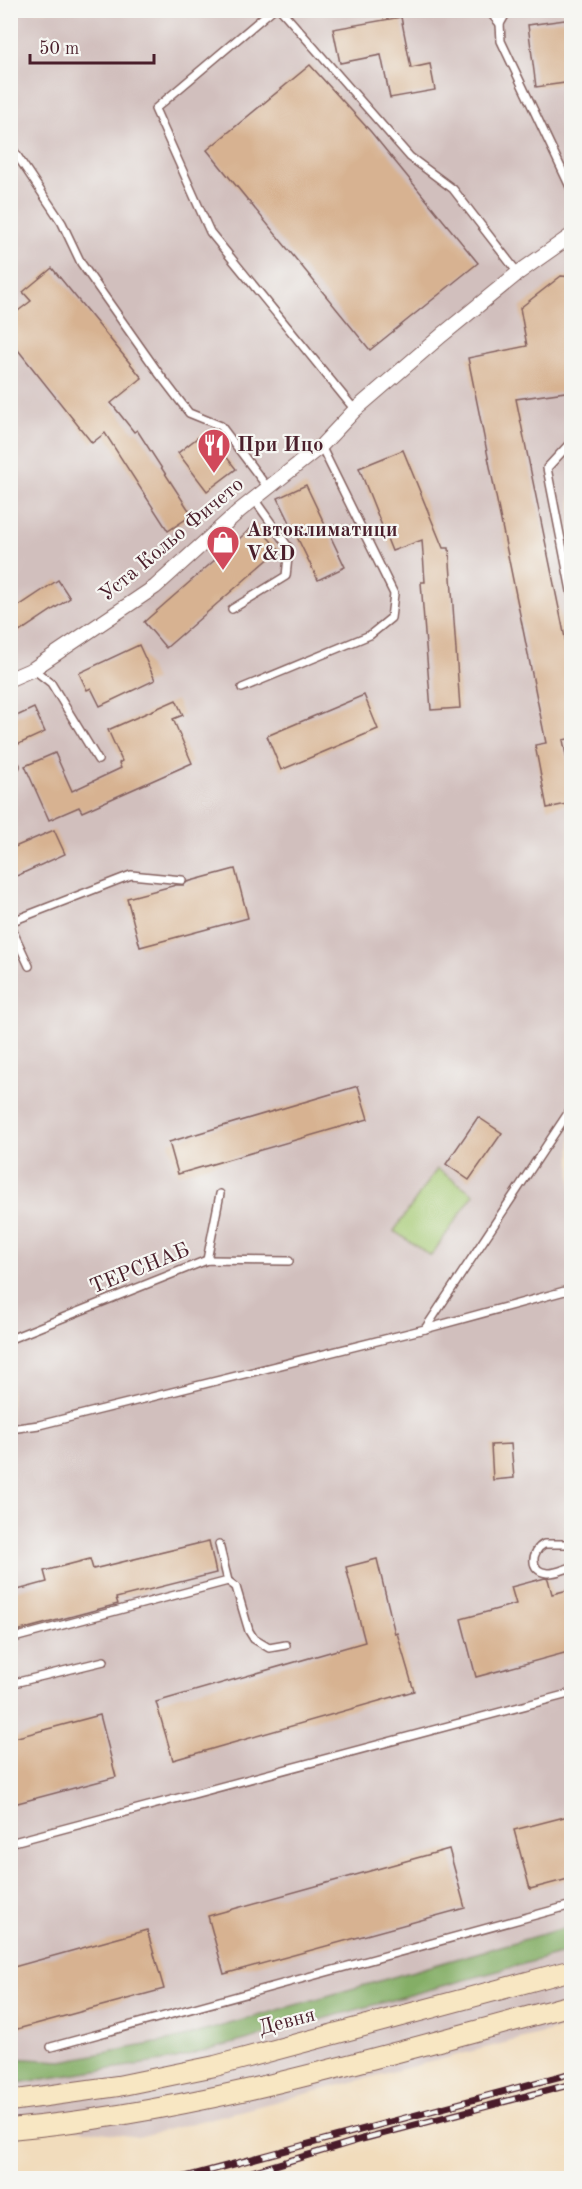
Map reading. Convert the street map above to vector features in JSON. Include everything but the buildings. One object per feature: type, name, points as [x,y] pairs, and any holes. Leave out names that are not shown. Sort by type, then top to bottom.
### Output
[{"type":"main road","name":"Девня","points":[[10,2101],[118,2086],[215,2066],[572,1970]]},
{"type":"main road","points":[[10,2129],[122,2115],[221,2094],[331,2069],[572,2005]]},
{"type":"street","name":"Уста Кольо Фичето","points":[[10,679],[33,669],[155,587],[254,499],[321,446],[355,410],[518,273],[572,235]]},
{"type":"lane","points":[[272,10],[155,110],[210,232],[355,410]]},
{"type":"lane","points":[[281,10],[410,157],[453,189],[518,273]]},
{"type":"lane","points":[[488,10],[500,24]]},
{"type":"lane","points":[[508,10],[500,24],[501,41],[572,191]]},
{"type":"lane","points":[[10,146],[62,223],[81,263],[160,375],[189,413],[221,426],[268,488]]},
{"type":"lane","points":[[572,441],[547,468],[572,596]]},
{"type":"lane","points":[[242,688],[370,635],[391,618],[394,594],[321,446]]},
{"type":"lane","points":[[232,609],[286,576],[289,548],[254,499]]},
{"type":"lane","points":[[33,669],[51,683],[98,760]]},
{"type":"lane","points":[[29,966],[10,924],[131,875],[182,880]]},
{"type":"lane","points":[[424,1329],[572,1107]]},
{"type":"lane","points":[[207,1260],[220,1194]]},
{"type":"lane","name":"ТЕРСНАБ","points":[[10,1339],[207,1260],[289,1261]]},
{"type":"lane","points":[[10,1429],[39,1425],[424,1329],[572,1289]]},
{"type":"lane","points":[[219,1544],[228,1581],[236,1587],[254,1639],[269,1648],[286,1645]]},
{"type":"lane","points":[[572,1544],[544,1544],[535,1551],[533,1560],[537,1568],[547,1573],[572,1567]]},
{"type":"lane","points":[[10,1640],[228,1581]]},
{"type":"lane","points":[[10,1684],[105,1661]]},
{"type":"lane","points":[[10,1843],[572,1693]]},
{"type":"lane","points":[[51,2047],[572,1905]]},
{"type":"shaded area","points":[[11,11],[571,11],[571,2026],[138,2137],[11,2120]]},
{"type":"green space","points":[[437,1169],[474,1194],[431,1256],[394,1231]]},
{"type":"green space","points":[[571,1926],[571,1951],[176,2059],[11,2084],[11,2058],[62,2061],[177,2039]]},
{"type":"railway","points":[[182,2178],[572,2073]]},
{"type":"railway","points":[[232,2178],[362,2139],[572,2084]]},
{"type":"place","name":"При Ицо","points":[[214,474]]},
{"type":"place","name":"Автоклиматици V&D","points":[[223,571]]}]
